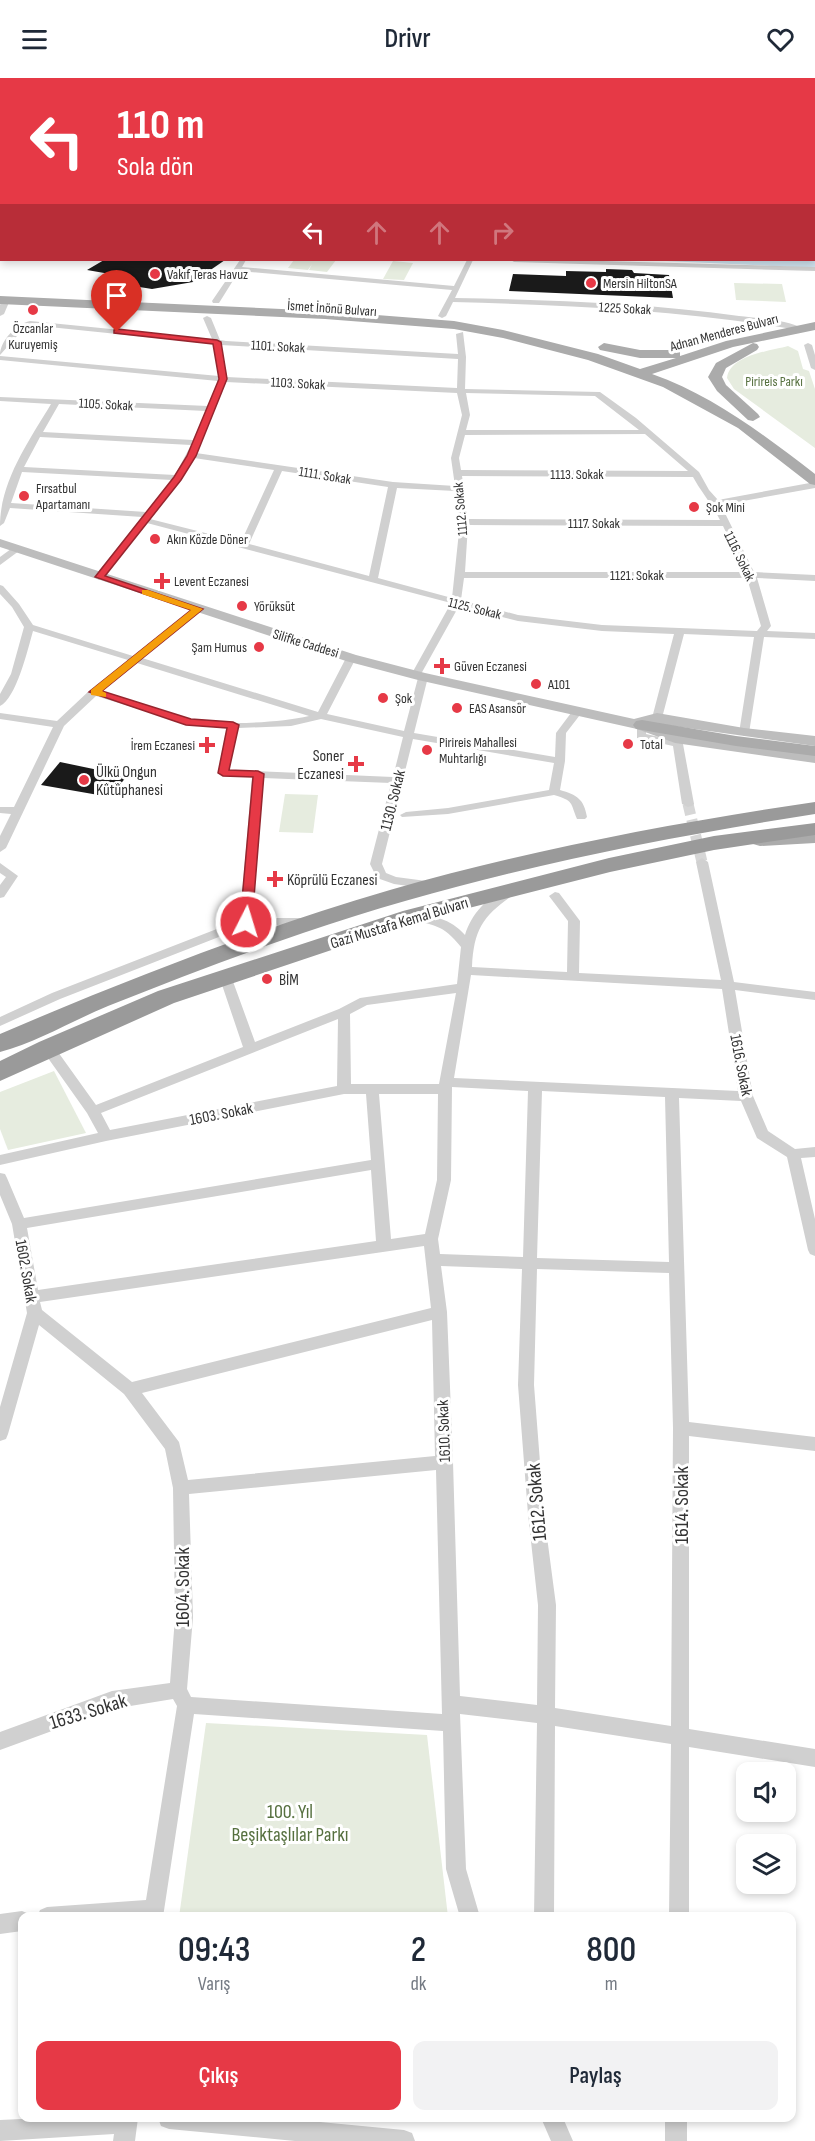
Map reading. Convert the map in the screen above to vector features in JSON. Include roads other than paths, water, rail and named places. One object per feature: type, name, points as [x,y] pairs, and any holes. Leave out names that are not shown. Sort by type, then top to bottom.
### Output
[{"type":"highway","name":"Gazi Mustafa Kemal Bulvarı","points":[[0,1044],[162,976],[312,922],[430,885],[586,846],[676,828],[815,807]]},
{"type":"highway","name":"Gazi Mustafa Kemal Bulvarı","points":[[0,1072],[48,1048],[166,997],[411,916],[609,865],[708,852],[815,829]]},
{"type":"main road","name":"İsmet İnönü Bulvarı","points":[[2,298],[19,292],[216,301],[442,316],[528,330],[573,341],[651,372],[743,425],[815,483]]},
{"type":"main road","name":"İsmet İnönü Bulvarı","points":[[2,298],[325,315],[454,325],[551,345],[651,372]]},
{"type":"main road","name":"Adnan Menderes Bulvarı","points":[[651,372],[730,344],[815,326]]},
{"type":"main road","name":"Adnan Menderes Bulvarı","points":[[651,372],[672,372],[753,347],[811,340]]},
{"type":"main road","points":[[573,341],[621,351],[650,354],[680,353],[730,344]]},
{"type":"main road","points":[[753,347],[721,366],[715,377],[722,389],[744,405],[753,417]]},
{"type":"main road","points":[[672,372],[753,417],[797,449]]},
{"type":"main road","points":[[650,722],[736,741],[815,751]]},
{"type":"main road","points":[[708,852],[815,837]]},
{"type":"street","points":[[216,301],[242,261]]},
{"type":"street","points":[[442,316],[470,261]]},
{"type":"street","points":[[547,261],[815,269]]},
{"type":"street","points":[[237,269],[457,288]]},
{"type":"street","points":[[0,314],[2,298]]},
{"type":"street","name":"1225 Sokak","points":[[451,300],[656,310],[763,321],[798,328]]},
{"type":"street","points":[[99,577],[178,478],[197,443],[223,379],[217,342],[207,318]]},
{"type":"street","name":"1101. Sokak","points":[[0,353],[22,325],[30,323],[217,342],[462,357]]},
{"type":"street","name":"1112. Sokak","points":[[420,676],[456,603],[460,575],[464,522],[455,458],[466,415],[461,391],[460,334]]},
{"type":"street","points":[[811,340],[815,368]]},
{"type":"street","name":"1103. Sokak","points":[[0,358],[223,379],[461,391],[597,394]]},
{"type":"street","name":"1116. Sokak","points":[[597,394],[696,474],[705,491],[716,503],[750,575],[766,626],[760,633],[744,733]]},
{"type":"street","name":"1105. Sokak","points":[[0,399],[211,409]]},
{"type":"street","points":[[0,523],[19,469],[56,402]]},
{"type":"street","points":[[461,432],[476,434],[645,432]]},
{"type":"street","points":[[37,434],[197,443]]},
{"type":"street","name":"1111. Sokak","points":[[191,456],[393,485],[459,489]]},
{"type":"street","points":[[243,547],[279,468]]},
{"type":"street","points":[[19,469],[178,478]]},
{"type":"street","name":"1113. Sokak","points":[[457,473],[696,474]]},
{"type":"street","points":[[716,503],[815,483]]},
{"type":"street","points":[[373,580],[393,485]]},
{"type":"street","name":"1125. Sokak","points":[[7,505],[147,518],[243,547],[456,603],[518,618],[567,626],[815,636]]},
{"type":"street","name":"1117. Sokak","points":[[464,522],[724,523]]},
{"type":"street","name":"Silifke Caddesi","points":[[0,543],[198,609],[420,676],[618,720],[815,741]]},
{"type":"street","points":[[0,562],[18,548]]},
{"type":"street","name":"1121. Sokak","points":[[460,575],[750,575],[815,578]]},
{"type":"street","points":[[0,588],[16,606],[29,627],[137,658],[321,716],[429,739],[560,761]]},
{"type":"street","points":[[0,848],[59,725],[94,692],[198,609]]},
{"type":"street","points":[[0,703],[16,674],[29,627]]},
{"type":"street","points":[[680,631],[650,722],[641,736],[678,744],[688,804]]},
{"type":"street","points":[[94,692],[190,722],[233,725],[291,723],[321,716],[351,657]]},
{"type":"street","name":"1130. Sokak","points":[[420,676],[410,734],[396,780],[376,864],[381,874],[394,880],[430,885]]},
{"type":"street","points":[[554,792],[560,761],[561,733],[578,711]]},
{"type":"street","points":[[0,716],[59,725]]},
{"type":"street","points":[[650,722],[675,738],[815,758]]},
{"type":"street","points":[[233,725],[223,773],[396,780]]},
{"type":"street","points":[[246,922],[258,774]]},
{"type":"street","points":[[406,815],[448,811],[554,792],[571,797],[579,804],[581,817]]},
{"type":"street","points":[[0,810],[17,811]]},
{"type":"street","name":"1616. Sokak","points":[[708,852],[746,1096],[762,1134],[793,1154]]},
{"type":"street","points":[[0,867],[12,876],[0,894]]},
{"type":"street","name":"1610. Sokak","points":[[469,1912],[456,1869],[450,1723],[445,1462],[439,1312],[431,1239],[444,1180],[446,1085],[466,971],[467,947],[476,922],[488,907],[515,888]]},
{"type":"street","points":[[555,896],[574,921],[573,978]]},
{"type":"street","points":[[411,916],[436,920],[452,927],[467,947]]},
{"type":"street","points":[[0,1022],[56,996],[246,922],[312,922]]},
{"type":"street","points":[[466,971],[728,985],[815,996]]},
{"type":"street","points":[[225,976],[250,1048]]},
{"type":"street","points":[[93,1111],[344,1012],[364,1001],[462,988]]},
{"type":"street","points":[[344,1012],[344,1089]]},
{"type":"street","points":[[48,1048],[93,1111],[106,1136]]},
{"type":"street","name":"1603. Sokak","points":[[0,1161],[106,1136],[344,1089],[446,1085],[746,1096]]},
{"type":"street","name":"1612. Sokak","points":[[534,1087],[526,1385],[536,1514],[547,1605],[544,1715],[544,1912]]},
{"type":"street","points":[[372,1088],[376,1164],[384,1245]]},
{"type":"street","name":"1614. Sokak","points":[[672,1094],[681,1428],[679,1912]]},
{"type":"street","points":[[815,1152],[793,1154],[815,1250]]},
{"type":"street","points":[[19,1224],[376,1164]]},
{"type":"street","name":"1602. Sokak","points":[[0,1178],[19,1224],[33,1305],[0,1434]]},
{"type":"street","points":[[33,1305],[431,1239]]},
{"type":"street","points":[[435,1260],[678,1268]]},
{"type":"street","name":"1604. Sokak","points":[[33,1305],[130,1389],[173,1447],[181,1488],[184,1617],[182,1697],[154,1912]]},
{"type":"street","points":[[130,1389],[439,1312]]},
{"type":"street","points":[[681,1428],[815,1444]]},
{"type":"street","points":[[181,1488],[445,1462]]},
{"type":"street","name":"1633. Sokak","points":[[0,1741],[112,1700],[182,1697],[450,1723]]},
{"type":"street","points":[[450,1704],[544,1715],[815,1758]]},
{"type":"street","points":[[0,1924],[18,1922]]},
{"type":"street","points":[[0,2131],[110,2125],[115,2122]]},
{"type":"street","points":[[124,2141],[126,2122]]},
{"type":"street","points":[[210,2122],[404,2141]]},
{"type":"street","points":[[554,2122],[562,2141]]},
{"type":"street","points":[[676,2122],[676,2141]]},
{"type":"water","points":[[665,261],[815,261],[815,268]]},
{"type":"tunnel","points":[[688,804],[702,862]]},
{"type":"place","name":"Vakıf Teras Havuz","points":[[155,274]]},
{"type":"place","name":"Mersin HiltonSA","points":[[591,283]]},
{"type":"place","name":"Özcanlar Kuruyemiş","points":[[33,310]]},
{"type":"place","name":"Fırsatbul Apartamanı","points":[[24,496]]},
{"type":"place","name":"Şok Mini","points":[[694,507]]},
{"type":"place","name":"Akın Közde Döner","points":[[155,539]]},
{"type":"place","name":"Levent Eczanesi","points":[[162,581]]},
{"type":"place","name":"Yörüksüt","points":[[242,606]]},
{"type":"place","name":"Şam Humus","points":[[259,647]]},
{"type":"place","name":"Güven Eczanesi","points":[[442,666]]},
{"type":"place","name":"A101","points":[[536,684]]},
{"type":"place","name":"Şok","points":[[383,698]]},
{"type":"place","name":"EAS Asansör","points":[[457,708]]},
{"type":"place","name":"Total","points":[[628,744]]},
{"type":"place","name":"İrem Eczanesi","points":[[207,745]]},
{"type":"place","name":"Pirireis Mahallesi Muhtarlığı","points":[[427,750]]},
{"type":"place","name":"Soner Eczanesi","points":[[356,764]]},
{"type":"place","name":"Ülkü Ongun Kütüphanesi","points":[[84,780]]},
{"type":"place","name":"Köprülü Eczanesi","points":[[275,879]]},
{"type":"place","name":"BİM","points":[[267,979]]},
{"type":"park label","name":"Pirireis Parkı","points":[[774,381]]},
{"type":"park label","name":"100. Yıl Beşiktaşlılar Parkı","points":[[290,1822]]}]
